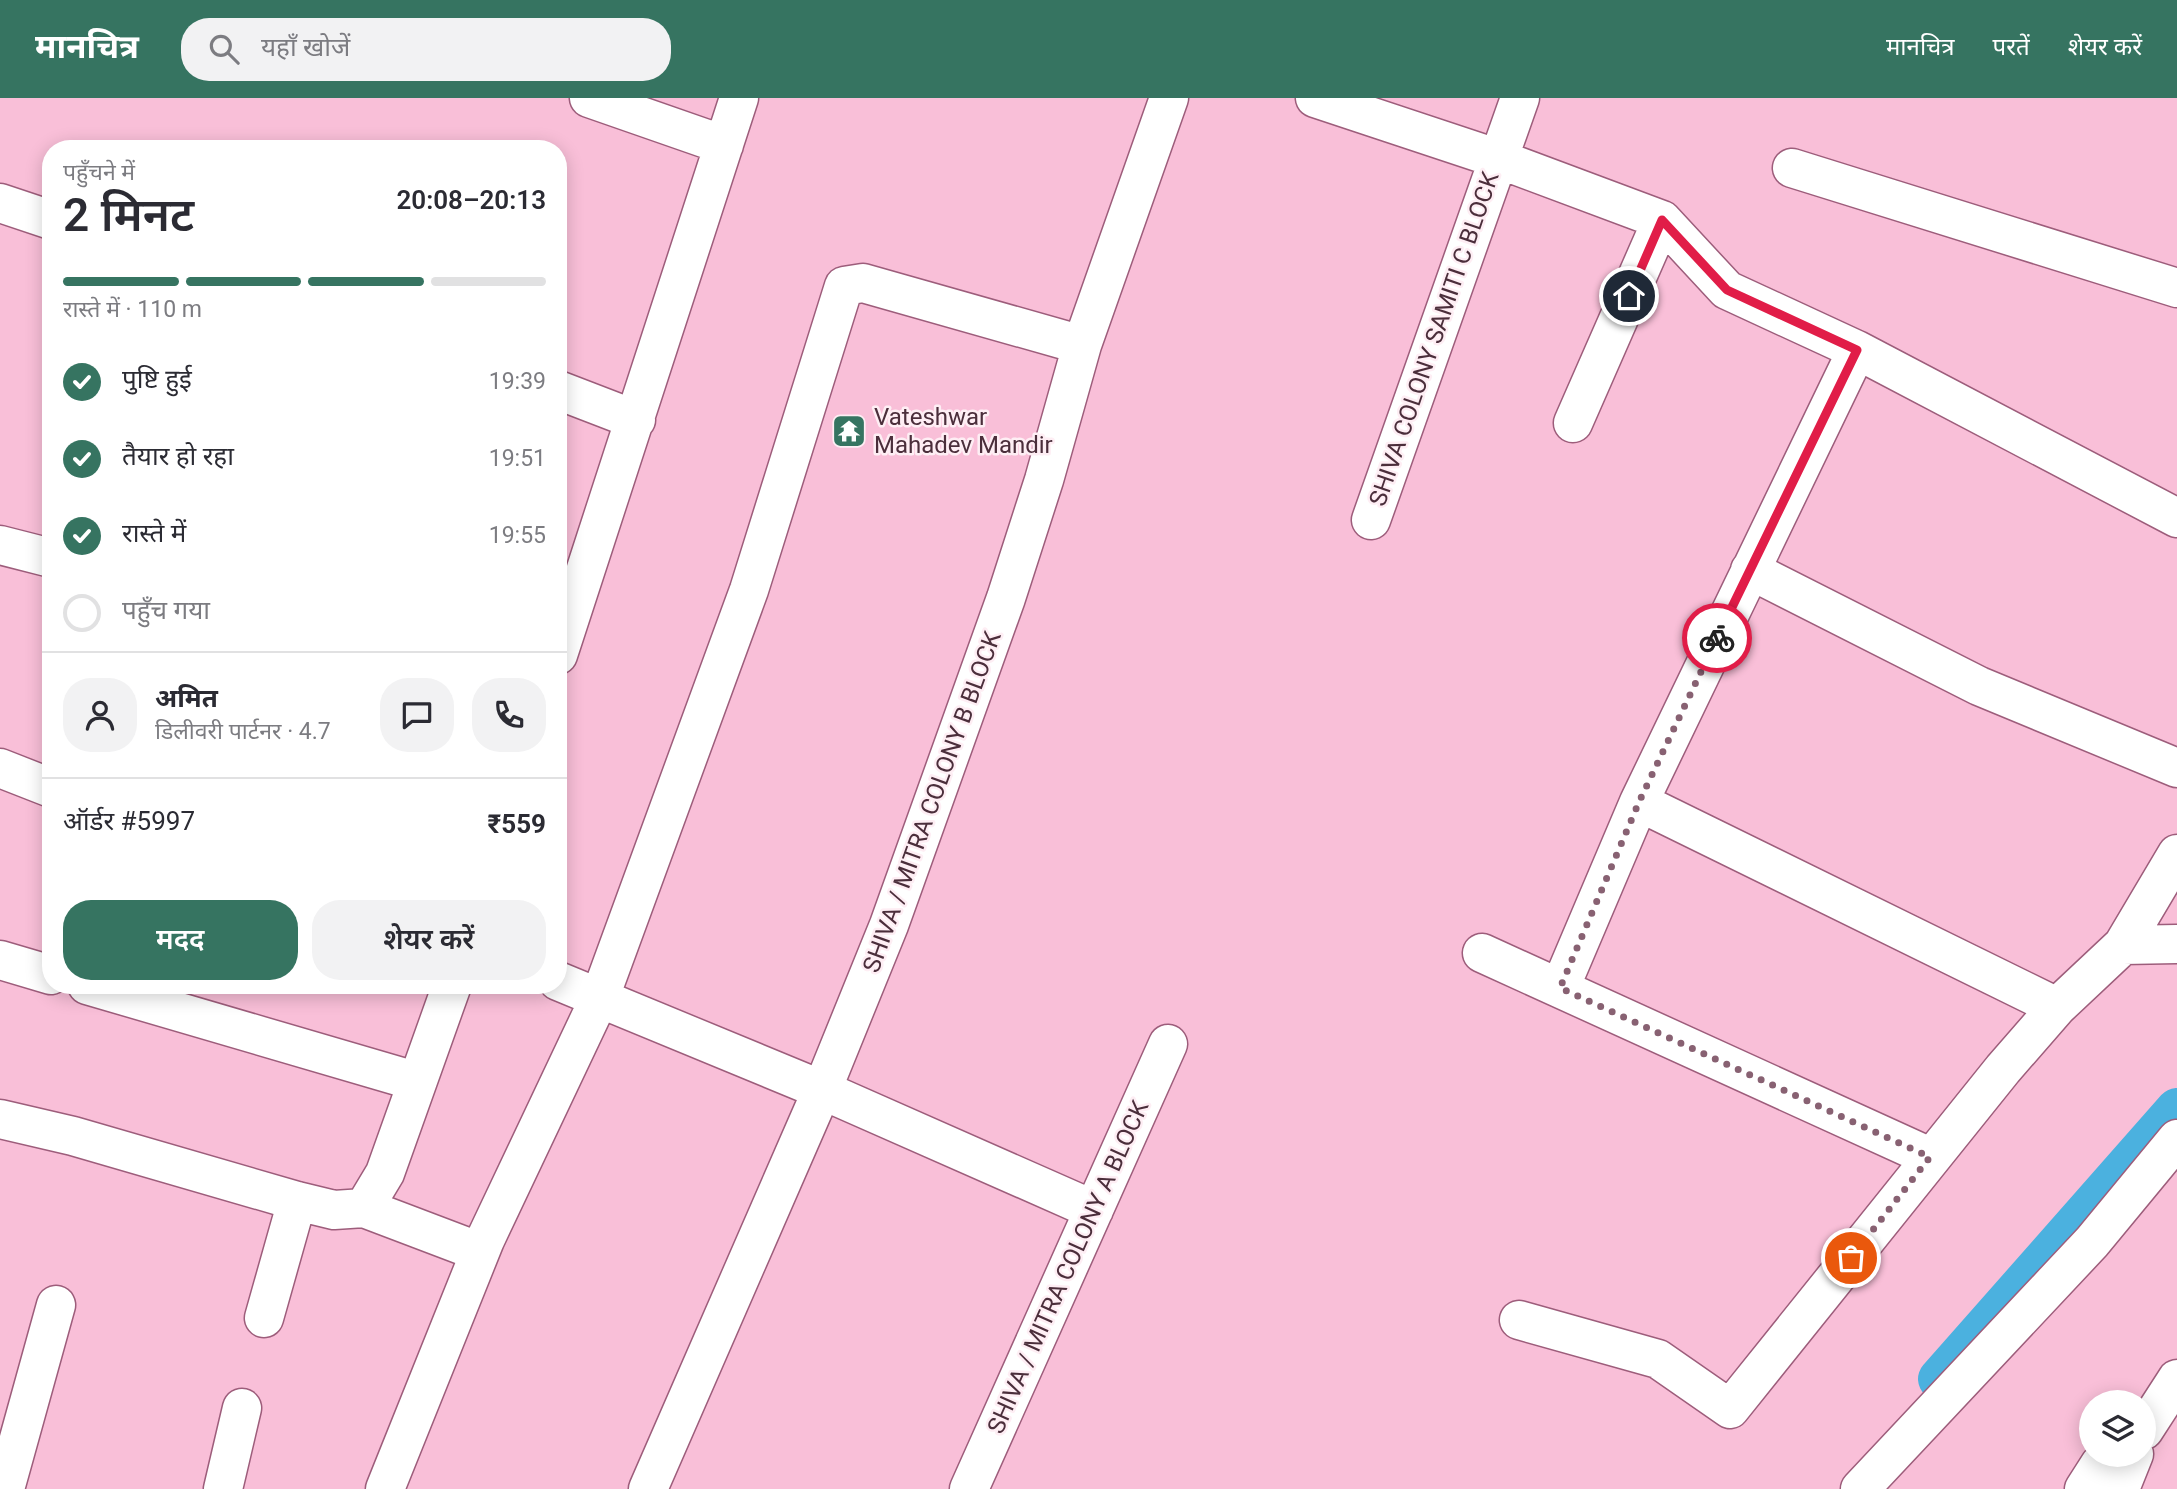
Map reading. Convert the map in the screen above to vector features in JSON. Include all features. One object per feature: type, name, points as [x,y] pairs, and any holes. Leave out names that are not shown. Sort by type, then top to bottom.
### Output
[{"type":"street","points":[[589,98],[724,145]]},
{"type":"street","points":[[567,628],[739,98]]},
{"type":"street","name":"SHIVA / MITRA COLONY B BLOCK","points":[[648,1489],[822,1090],[889,925],[1006,598],[1044,480],[1082,345],[1168,98]]},
{"type":"street","points":[[1315,98],[1496,158],[1662,220],[1727,290],[1857,350],[2177,518]]},
{"type":"street","name":"SHIVA COLONY SAMITI C BLOCK","points":[[1371,520],[1496,158],[1520,98]]},
{"type":"street","points":[[1792,168],[2177,288]]},
{"type":"street","points":[[0,203],[42,217]]},
{"type":"street","points":[[1573,423],[1662,220]]},
{"type":"street","points":[[385,1489],[480,1252],[600,997],[749,590],[844,286],[863,283],[1082,345]]},
{"type":"street","points":[[1560,988],[1639,802],[1857,350]]},
{"type":"street","points":[[567,393],[636,420]]},
{"type":"street","points":[[0,545],[42,556]]},
{"type":"street","points":[[1750,570],[1979,686],[2177,768]]},
{"type":"street","points":[[0,768],[42,784]]},
{"type":"street","points":[[1639,802],[2057,1007]]},
{"type":"street","points":[[1520,1320],[1658,1359],[1730,1409],[1930,1157],[2057,1007],[2123,945],[2177,854]]},
{"type":"street","points":[[2123,945],[2177,944]]},
{"type":"street","points":[[1482,953],[1930,1157]]},
{"type":"street","points":[[0,960],[42,972]]},
{"type":"street","points":[[567,984],[822,1090],[1094,1210]]},
{"type":"street","points":[[119,994],[415,1081]]},
{"type":"street","points":[[364,1208],[385,1173],[415,1081],[449,994]]},
{"type":"street","name":"SHIVA / MITRA COLONY A BLOCK","points":[[969,1489],[1168,1044]]},
{"type":"street","points":[[0,1119],[73,1136],[297,1201],[334,1210],[364,1208],[480,1252]]},
{"type":"street","points":[[1860,1489],[2092,1242],[2177,1139]]},
{"type":"street","points":[[264,1318],[297,1201]]},
{"type":"street","points":[[5,1489],[55,1305]]},
{"type":"street","points":[[2156,1413],[2177,1379]]},
{"type":"street","points":[[223,1489],[242,1408]]},
{"type":"street","points":[[2084,1489],[2098,1467]]},
{"type":"street","points":[[2120,1489],[2129,1467]]},
{"type":"waterway","points":[[1939,1379],[2177,1109]]},
{"type":"way so far","points":[[1717,638],[1639,802],[1560,988],[1930,1157],[1851,1258]]},
{"type":"place","name":"Vateshwar Mahadev Mandir","points":[[849,431]]},
{"type":"route","points":[[1629,296],[1662,220],[1727,290],[1857,350],[1717,638]]}]
